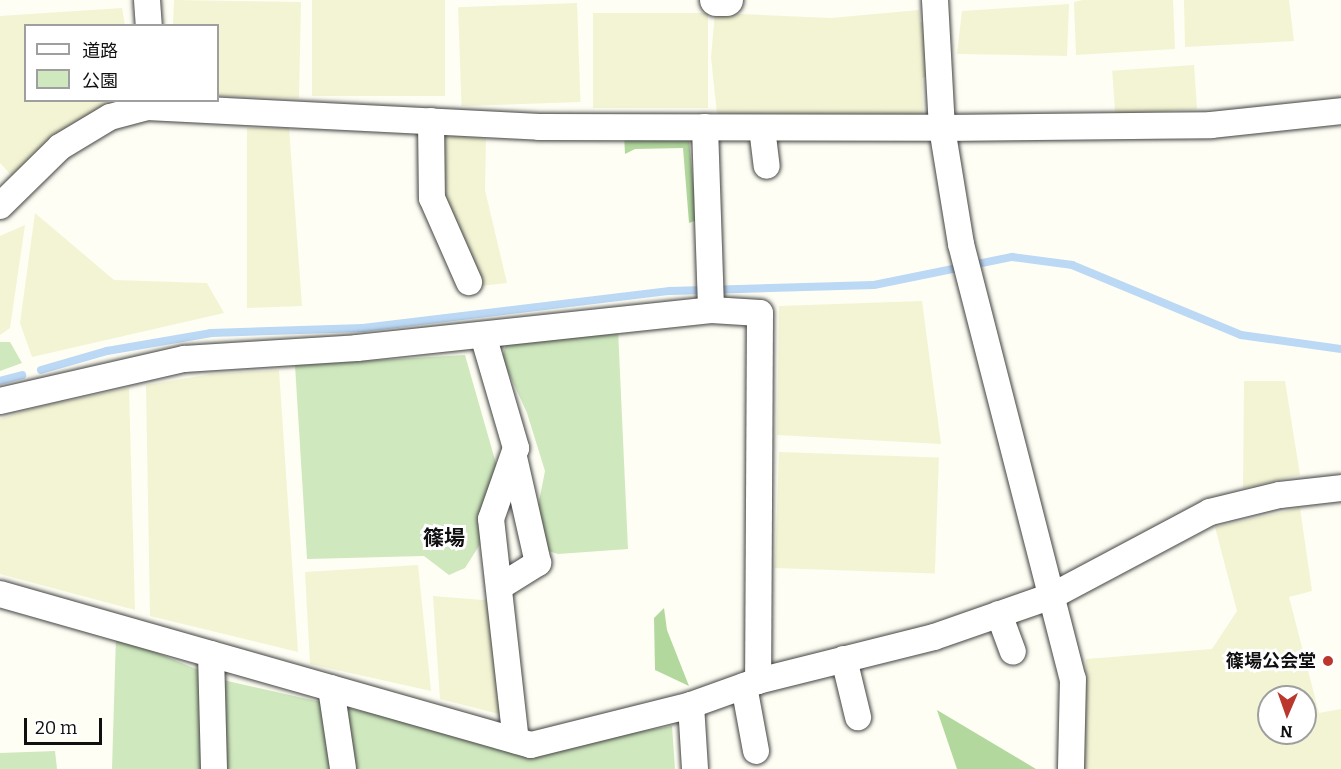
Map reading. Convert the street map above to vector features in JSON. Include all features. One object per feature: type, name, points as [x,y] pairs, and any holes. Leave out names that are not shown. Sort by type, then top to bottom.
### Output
[{"type":"street","points":[[147,0],[149,24]]},
{"type":"street","points":[[716,0],[727,0]]},
{"type":"street","points":[[935,0],[942,128],[961,244],[1072,679],[1071,769]]},
{"type":"street","points":[[0,206],[60,147],[110,117],[148,104],[538,127],[942,128],[1211,125],[1341,111]]},
{"type":"street","points":[[430,121],[432,198],[468,282]]},
{"type":"street","points":[[705,127],[711,310]]},
{"type":"street","points":[[762,128],[767,166]]},
{"type":"street","points":[[0,401],[184,359],[357,348],[711,310],[760,313],[751,683],[756,751]]},
{"type":"street","points":[[483,335],[516,448],[491,519],[501,586],[516,741]]},
{"type":"street","points":[[501,586],[538,563],[514,457]]},
{"type":"street","points":[[0,594],[531,745],[565,740],[691,705],[751,683],[934,637],[1052,596],[1210,512],[1280,495],[1341,488]]},
{"type":"street","points":[[999,614],[1013,652]]},
{"type":"street","points":[[210,654],[214,769]]},
{"type":"street","points":[[844,659],[858,717]]},
{"type":"street","points":[[332,688],[343,768]]},
{"type":"street","points":[[691,705],[694,769]]},
{"type":"green space","points":[[174,0],[301,2],[299,98],[219,96],[219,24],[173,24]]},
{"type":"green space","points":[[312,0],[445,0],[445,96],[312,96]]},
{"type":"green space","points":[[1083,0],[1173,0],[1175,49],[1076,55],[1074,2]]},
{"type":"green space","points":[[1184,0],[1289,0],[1294,41],[1185,47]]},
{"type":"green space","points":[[577,3],[580,102],[462,106],[458,7]]},
{"type":"green space","points":[[1069,4],[1067,56],[957,54],[962,11]]},
{"type":"green space","points":[[122,8],[125,24],[24,24],[24,102],[120,102],[13,177],[0,163],[0,16]]},
{"type":"green space","points":[[919,10],[920,21],[928,27],[926,77],[922,78],[923,114],[717,114],[711,57],[715,13],[831,18]]},
{"type":"green space","points":[[593,13],[708,13],[708,108],[593,108]]},
{"type":"green space","points":[[1194,65],[1197,109],[1115,115],[1112,71]]},
{"type":"green space","points":[[247,128],[289,128],[302,306],[247,308]]},
{"type":"green space","points":[[438,132],[486,139],[485,190],[507,283],[470,287],[434,186]]},
{"type":"green space","points":[[624,134],[689,140],[697,220],[689,223],[683,148],[635,149],[625,154]]},
{"type":"green space","points":[[35,213],[114,280],[207,283],[224,313],[32,357],[20,323]]},
{"type":"green space","points":[[25,225],[10,328],[0,335],[0,236]]},
{"type":"green space","points":[[922,301],[941,444],[777,435],[779,306]]},
{"type":"green space","points":[[618,329],[628,549],[558,554],[542,549],[533,532],[545,471],[527,413],[502,358],[506,344]]},
{"type":"green space","points":[[0,342],[10,342],[22,363],[0,371]]},
{"type":"green space","points":[[465,355],[507,502],[465,568],[449,575],[424,556],[307,559],[295,365]]},
{"type":"green space","points":[[279,370],[298,652],[150,616],[146,385],[212,374]]},
{"type":"green space","points":[[1244,381],[1285,381],[1300,475],[1243,488]]},
{"type":"green space","points":[[129,388],[135,610],[0,574],[0,419],[34,408]]},
{"type":"green space","points":[[779,452],[939,458],[935,574],[775,568]]},
{"type":"green space","points":[[1300,508],[1312,591],[1289,597],[1312,685],[1257,685],[1257,745],[1317,745],[1317,705],[1319,713],[1341,709],[1341,769],[1084,769],[1086,659],[1212,649],[1237,611],[1215,527]]},
{"type":"green space","points":[[418,565],[431,691],[310,664],[305,572]]},
{"type":"green space","points":[[433,596],[495,601],[503,715],[440,699]]},
{"type":"green space","points":[[664,608],[667,630],[689,686],[655,670],[654,618]]},
{"type":"green space","points":[[116,636],[223,680],[535,750],[672,726],[675,769],[112,769]]},
{"type":"green space","points":[[937,710],[1036,769],[957,769]]},
{"type":"green space","points":[[55,751],[57,769],[0,769],[0,753]]},
{"type":"waterway","points":[[41,370],[107,351],[211,333],[363,328],[670,291],[874,285],[1012,257],[1072,265],[1241,335],[1341,349]]},
{"type":"waterway","points":[[0,381],[22,375]]},
{"type":"place","name":"篠場公会堂","points":[[1328,661]]},
{"type":"district","name":"篠場","points":[[444,538]]}]
